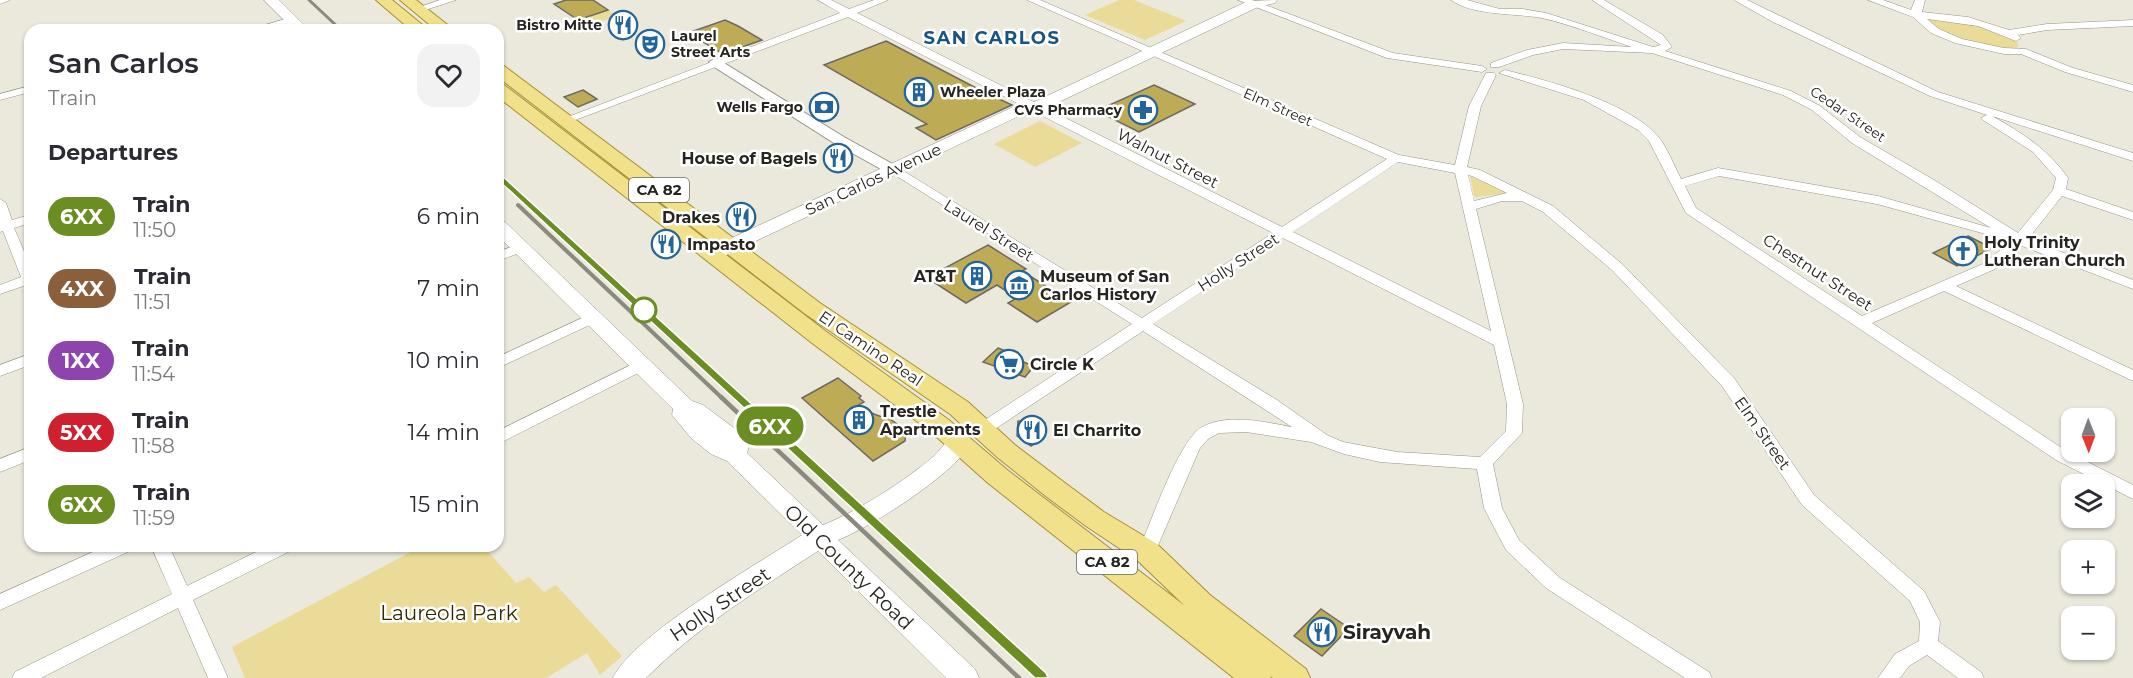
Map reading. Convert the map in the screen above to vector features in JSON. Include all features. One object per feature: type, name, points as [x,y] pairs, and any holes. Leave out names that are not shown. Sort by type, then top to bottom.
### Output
[{"type":"main road","points":[[271,0],[296,24]]},
{"type":"main road","points":[[383,0],[414,24]]},
{"type":"main road","points":[[393,0],[404,9],[413,5],[438,24]]},
{"type":"main road","name":"San Carlos Avenue","points":[[727,255],[898,173],[1029,116],[1034,108],[1152,52],[1250,1],[1270,0]]},
{"type":"main road","name":"El Camino Real","points":[[504,74],[683,208],[727,255],[940,426],[959,444],[1256,678]]},
{"type":"main road","name":"El Camino Real","points":[[504,94],[727,255],[931,388],[1056,490],[1095,519],[1147,552],[1200,603],[1294,678]]},
{"type":"main road","points":[[546,126],[566,120]]},
{"type":"main road","name":"Old County Road","points":[[504,232],[684,406],[683,415],[694,429],[719,450],[735,455],[965,678]]},
{"type":"main road","name":"Holly Street","points":[[627,678],[673,635],[819,537],[838,517],[930,453],[959,444],[983,429]]},
{"type":"street","points":[[0,1],[5,0]]},
{"type":"street","points":[[413,5],[451,0]]},
{"type":"street","name":"Walnut Street","points":[[823,0],[1281,234],[1500,342]]},
{"type":"street","points":[[566,120],[883,0]]},
{"type":"street","name":"Elm Street","points":[[1032,0],[1396,158],[1476,173],[1548,209],[1617,267],[1728,382],[1808,500],[1917,596],[1930,622],[1928,645]]},
{"type":"street","name":"Cedar Street","points":[[1456,0],[1500,12],[1523,12],[1546,16],[1779,90],[1804,101],[1856,140],[1930,183],[2019,240],[2133,285]]},
{"type":"street","points":[[1597,0],[1710,67]]},
{"type":"street","points":[[1739,0],[1777,21],[1917,86],[1961,103],[2133,157]]},
{"type":"street","points":[[1874,0],[1917,15],[1966,21],[2009,33],[2047,27],[2133,23]]},
{"type":"street","points":[[1920,0],[1916,9],[1917,15],[1935,31],[1959,41],[2004,51],[2022,51],[2069,70],[2133,89]]},
{"type":"street","name":"Chestnut Street","points":[[1250,1],[1391,56],[1493,70],[1588,98],[1642,127],[1654,139],[1691,210],[2062,456],[2133,493]]},
{"type":"street","points":[[1147,552],[1191,446],[1197,437],[1208,430],[1223,426],[1241,426],[1321,439],[1347,449],[1403,458],[1484,463],[1514,433],[1515,404],[1460,169],[1475,106],[1493,70],[1531,52],[1563,46],[1655,51],[1667,46],[1652,33]]},
{"type":"street","points":[[2009,33],[2023,45],[2022,51]]},
{"type":"street","name":"Laurel Street","points":[[716,62],[1271,404],[1321,439]]},
{"type":"street","points":[[0,97],[24,91]]},
{"type":"street","points":[[1861,322],[1990,266],[2013,248],[2059,191],[2062,178],[2047,156],[1961,103]]},
{"type":"street","name":"Holly Street","points":[[983,429],[1396,158]]},
{"type":"street","points":[[1679,184],[1718,172],[1878,200],[2019,240]]},
{"type":"street","points":[[2059,191],[2133,216]]},
{"type":"street","points":[[1468,207],[1501,197],[1528,198]]},
{"type":"street","points":[[0,203],[3,227],[24,268]]},
{"type":"street","points":[[1953,221],[1967,218],[1971,209]]},
{"type":"street","points":[[3,227],[24,221]]},
{"type":"street","points":[[504,254],[519,248]]},
{"type":"street","points":[[0,290],[24,282]]},
{"type":"street","points":[[1945,286],[2133,376]]},
{"type":"street","points":[[504,360],[593,318]]},
{"type":"street","points":[[0,371],[24,361]]},
{"type":"street","points":[[504,435],[641,365]]},
{"type":"street","points":[[0,466],[24,456]]},
{"type":"street","points":[[1484,463],[1493,508],[1512,545],[1553,583],[1702,678]]},
{"type":"street","points":[[0,602],[111,552]]},
{"type":"street","points":[[163,552],[218,678]]},
{"type":"street","points":[[22,678],[272,552]]},
{"type":"street","points":[[1888,678],[1902,660],[1928,645],[1974,678]]},
{"type":"green space","points":[[1119,0],[1134,0],[1186,21],[1145,40],[1085,15]]},
{"type":"green space","points":[[608,10],[618,16],[578,29],[568,23]]},
{"type":"green space","points":[[1922,18],[1984,27],[2007,36],[2018,43],[2018,47],[1992,48],[1960,40],[1942,33]]},
{"type":"green space","points":[[1040,121],[1082,143],[1035,167],[994,144]]},
{"type":"green space","points":[[1470,176],[1505,192],[1506,193],[1474,196]]},
{"type":"green space","name":"Laureola Park","points":[[411,552],[488,552],[516,583],[529,577],[544,592],[556,585],[622,656],[600,675],[587,653],[546,678],[245,678],[232,647]]},
{"type":"building","points":[[566,0],[593,0],[608,10],[578,20],[554,4]]},
{"type":"building","points":[[725,20],[762,40],[723,54],[688,33]]},
{"type":"building","name":"Wheeler Plaza","points":[[886,41],[1012,105],[936,140],[916,128],[927,124],[824,65]]},
{"type":"building","name":"CVS Pharmacy","points":[[1154,85],[1195,104],[1139,132],[1099,112],[1107,108],[1105,107]]},
{"type":"building","points":[[583,90],[597,99],[578,107],[564,97]]},
{"type":"building","name":"Holy Trinity Lutheran Church","points":[[1968,236],[1992,248],[1957,266],[1933,253]]},
{"type":"building","points":[[988,245],[1026,269],[1022,271],[1071,302],[1037,322],[1008,303],[1017,298],[997,285],[966,303],[932,281],[950,271],[945,268]]},
{"type":"building","name":"Circle K","points":[[998,348],[1011,353],[1008,356],[1034,366],[1025,377],[983,362]]},
{"type":"building","name":"Trestle Apartments","points":[[838,378],[861,396],[859,398],[864,402],[855,407],[882,417],[885,415],[906,431],[905,441],[873,461],[802,398]]},
{"type":"building","name":"El Charrito","points":[[1018,421],[1045,423],[1045,436],[1031,446],[1017,436]]},
{"type":"building","name":"Sirayvah","points":[[1321,609],[1349,628],[1322,656],[1294,636]]},
{"type":"railway","points":[[309,0],[335,24]]},
{"type":"railway","points":[[504,181],[738,398]]},
{"type":"railway","points":[[518,205],[722,398]]},
{"type":"railway","points":[[721,397],[1019,678]]},
{"type":"railway","points":[[737,397],[1040,678]]},
{"type":"train","name":"6XX","points":[[504,181],[1040,678]]},
{"type":"place","name":"Bistro Mitte","points":[[623,25]]},
{"type":"place","name":"Laurel Street Arts","points":[[650,44]]},
{"type":"place","name":"Wheeler Plaza","points":[[919,92]]},
{"type":"place","name":"Wells Fargo","points":[[824,107]]},
{"type":"place","name":"CVS Pharmacy","points":[[1143,110]]},
{"type":"place","name":"House of Bagels","points":[[838,158]]},
{"type":"place","name":"Drakes","points":[[741,217]]},
{"type":"place","name":"Impasto","points":[[666,244]]},
{"type":"place","name":"Holy Trinity Lutheran Church","points":[[1963,251]]},
{"type":"place","name":"AT&T","points":[[977,276]]},
{"type":"place","name":"Museum of San Carlos History","points":[[1019,285]]},
{"type":"place","name":"Circle K","points":[[1009,364]]},
{"type":"place","name":"Trestle Apartments","points":[[859,420]]},
{"type":"place","name":"El Charrito","points":[[1032,430]]},
{"type":"place","name":"Sirayvah","points":[[1322,632]]},
{"type":"district","name":"SAN CARLOS","points":[[992,38]]}]
